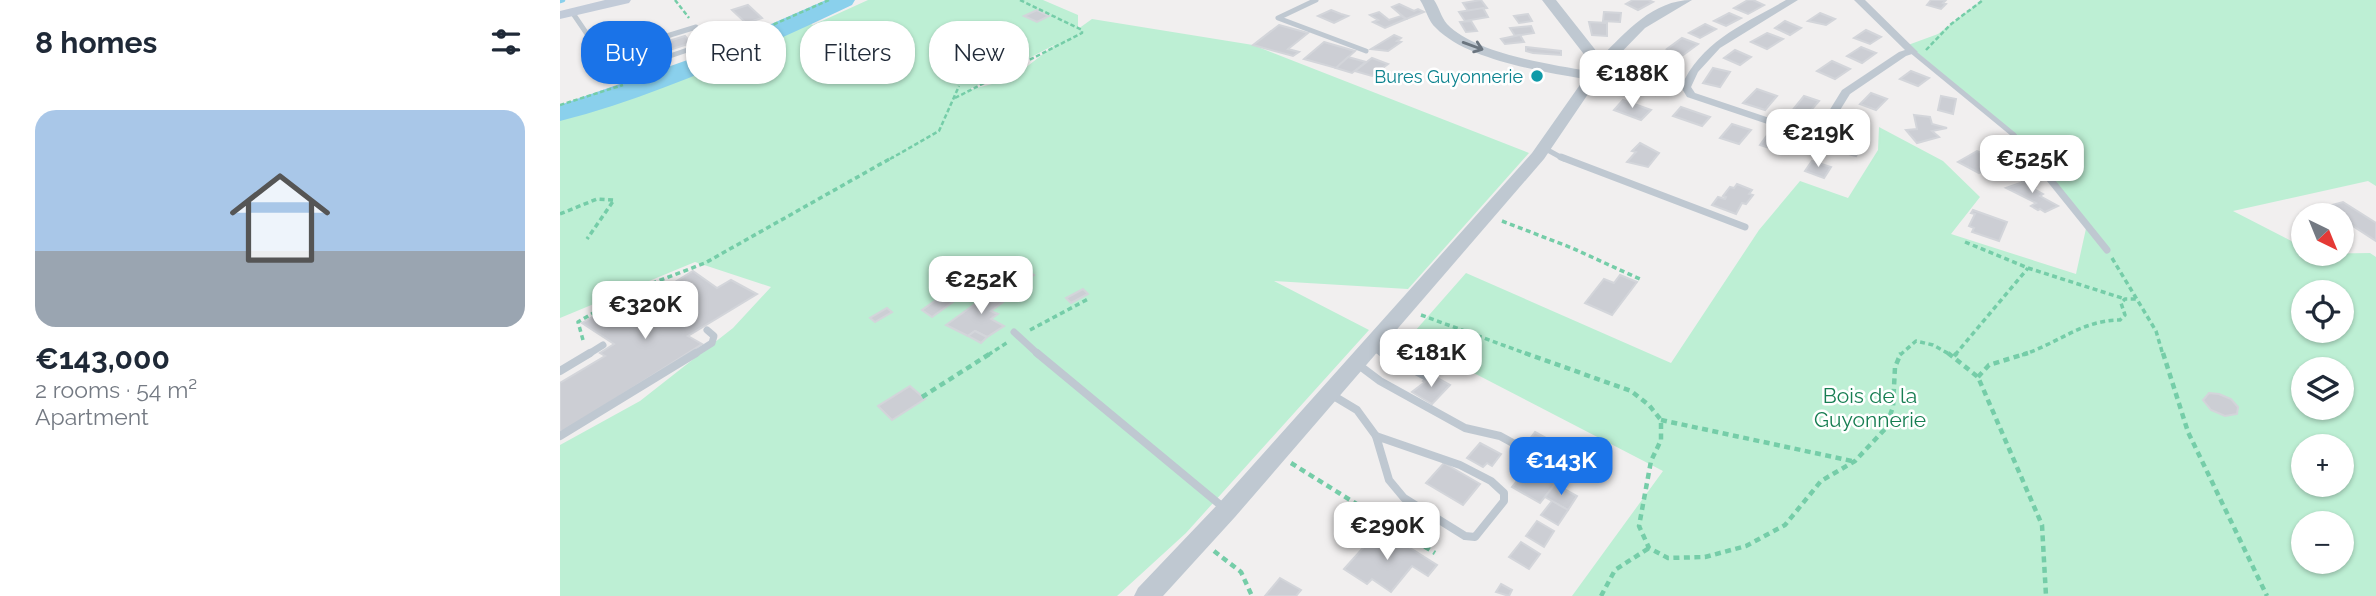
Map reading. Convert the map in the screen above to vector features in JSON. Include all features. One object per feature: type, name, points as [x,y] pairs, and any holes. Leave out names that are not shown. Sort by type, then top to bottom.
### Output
[{"type":"main road","points":[[566,13],[624,0]]},
{"type":"street","points":[[1427,0],[1439,24],[1458,40],[1484,50],[1600,68]]},
{"type":"street","points":[[1549,0],[1600,68]]},
{"type":"street","points":[[1147,596],[1227,510],[1486,216],[1544,148],[1600,68],[1640,25],[1685,0]]},
{"type":"street","points":[[1793,0],[1714,47],[1700,59],[1687,82],[1686,87],[1691,95],[1798,131],[1815,132],[1825,126],[1846,92],[1903,54],[1913,52]]},
{"type":"street","points":[[1860,0],[1913,52]]},
{"type":"lane","points":[[1316,0],[1278,18],[1366,51]]},
{"type":"lane","points":[[566,13],[581,31]]},
{"type":"lane","points":[[1913,52],[2014,135],[2107,250]]},
{"type":"lane","points":[[1544,148],[1568,161],[1745,227]]},
{"type":"lane","points":[[560,436],[712,343],[714,336],[707,330]]},
{"type":"lane","points":[[1016,334],[1063,376],[1227,510]]},
{"type":"lane","points":[[560,371],[603,345]]},
{"type":"lane","points":[[1362,354],[1425,376]]},
{"type":"lane","points":[[1362,354],[1380,381],[1465,428],[1500,436],[1522,448]]},
{"type":"lane","points":[[1328,393],[1357,410],[1376,436],[1389,480],[1404,498],[1465,536],[1475,537],[1479,534],[1504,501],[1504,493],[1499,487],[1468,468],[1376,436]]},
{"type":"path","points":[[675,0],[691,21]]},
{"type":"path","points":[[954,98],[1082,33],[1082,30],[1020,0]]},
{"type":"path","points":[[1913,52],[1929,49],[1950,25],[1983,0]]},
{"type":"path","points":[[1600,68],[1687,82]]},
{"type":"path","points":[[583,340],[578,322],[627,293],[705,262],[939,131],[959,86]]},
{"type":"path","points":[[560,214],[597,199],[614,200],[587,239]]},
{"type":"path","points":[[1486,216],[1526,228],[1642,280]]},
{"type":"path","points":[[1965,242],[2028,268],[2125,299],[2137,299]]},
{"type":"path","points":[[2107,250],[2156,331],[2188,432],[2267,596]]},
{"type":"path","points":[[1954,356],[2028,268]]},
{"type":"path","points":[[922,397],[1016,334],[1090,298]]},
{"type":"path","points":[[1978,377],[1989,365],[2040,349],[2059,336],[2101,320],[2120,320],[2125,315],[2121,303],[2125,299]]},
{"type":"path","points":[[1404,307],[1631,391],[1649,405],[1661,420],[1661,440],[1651,461],[1639,526],[1649,548],[1668,558],[1705,557],[1746,546],[1785,525],[1821,481],[1854,461],[1885,429],[1893,407],[1892,385],[1901,352],[1916,341],[1933,345],[1954,356],[1978,377],[2042,525],[2046,596]]},
{"type":"path","points":[[1661,420],[1854,461]]},
{"type":"path","points":[[1275,454],[1435,553]]},
{"type":"path","points":[[1198,541],[1237,567],[1252,596]]},
{"type":"path","points":[[1601,596],[1615,570],[1649,548]]},
{"type":"green space","points":[[868,0],[1043,0],[1078,15],[1078,29],[1092,19],[1253,45],[1529,153],[1408,289],[1274,281],[1369,330],[1186,533],[1117,596],[560,596],[560,445],[640,401],[733,328],[771,287],[695,262],[560,318],[560,116],[655,84],[672,84],[672,78],[686,73],[686,84],[786,84],[786,31],[800,25],[800,84],[915,84],[915,21],[822,21]]},
{"type":"green space","name":"Bois de la Guyonnerie","points":[[1982,0],[2376,0],[2376,186],[2368,181],[2233,211],[2291,241],[2291,266],[2354,266],[2354,253],[2370,253],[2376,257],[2376,596],[1572,596],[1663,471],[1408,339],[1466,273],[1671,363],[1759,230],[1800,181],[1848,198],[1878,150],[1879,127],[1943,161],[1980,197],[1951,234],[2076,274],[2087,224],[2014,135],[1908,45],[1938,34]]},
{"type":"building","points":[[1481,0],[1487,8],[1468,11],[1463,3]]},
{"type":"building","points":[[1633,0],[1653,2],[1638,10],[1626,4]]},
{"type":"building","points":[[1748,0],[1764,5],[1748,14],[1734,8]]},
{"type":"building","points":[[1931,0],[1946,0],[1943,3],[1946,4],[1941,9],[1927,5]]},
{"type":"building","points":[[1399,4],[1424,12],[1406,19],[1392,7]]},
{"type":"building","points":[[748,5],[762,18],[744,21],[732,10]]},
{"type":"building","points":[[1483,8],[1488,17],[1465,21],[1459,12]]},
{"type":"building","points":[[1037,10],[1049,16],[1037,22],[1024,16]]},
{"type":"building","points":[[1331,10],[1348,16],[1334,23],[1318,16]]},
{"type":"building","points":[[1379,12],[1389,20],[1401,16],[1406,19],[1385,28],[1373,22],[1378,20],[1370,15]]},
{"type":"building","points":[[1604,12],[1621,13],[1620,22],[1603,21]]},
{"type":"building","points":[[1729,13],[1741,18],[1726,26],[1714,21]]},
{"type":"building","points":[[1820,13],[1835,19],[1826,25],[1808,21]]},
{"type":"building","points":[[1528,14],[1532,21],[1519,23],[1514,16]]},
{"type":"building","points":[[1471,21],[1477,31],[1466,32],[1460,22]]},
{"type":"building","points":[[1785,21],[1801,28],[1790,35],[1775,28]]},
{"type":"building","points":[[1589,22],[1607,23],[1607,36],[1592,35]]},
{"type":"building","points":[[1705,24],[1716,29],[1700,38],[1689,33]]},
{"type":"building","points":[[1279,25],[1308,33],[1288,49],[1299,52],[1293,56],[1253,45]]},
{"type":"building","points":[[1531,26],[1534,33],[1515,36],[1510,28]]},
{"type":"building","points":[[1866,30],[1881,37],[1870,44],[1854,38]]},
{"type":"building","points":[[1767,33],[1783,39],[1767,49],[1751,42]]},
{"type":"building","points":[[1394,35],[1401,38],[1397,41],[1401,42],[1388,51],[1371,49]]},
{"type":"building","points":[[1520,35],[1524,42],[1505,44],[1501,39]]},
{"type":"building","points":[[685,36],[686,45],[672,49],[672,40]]},
{"type":"building","points":[[1682,38],[1698,44],[1683,55],[1667,49]]},
{"type":"building","points":[[1324,42],[1355,51],[1336,68],[1304,59]]},
{"type":"building","points":[[1526,47],[1561,51],[1561,55],[1533,53],[1526,51]]},
{"type":"building","points":[[1861,47],[1876,53],[1862,63],[1847,56]]},
{"type":"building","points":[[1735,50],[1751,57],[1740,65],[1724,58]]},
{"type":"building","points":[[1662,55],[1680,60],[1673,71],[1649,67]]},
{"type":"building","points":[[1348,57],[1366,62],[1352,73],[1336,68]]},
{"type":"building","points":[[1372,58],[1388,64],[1372,76],[1355,71]]},
{"type":"building","points":[[1832,61],[1850,69],[1835,79],[1817,71]]},
{"type":"building","points":[[1713,68],[1730,72],[1720,87],[1703,83]]},
{"type":"building","points":[[1911,71],[1929,78],[1918,86],[1900,79]]},
{"type":"building","points":[[1643,80],[1662,84],[1655,95],[1635,90]]},
{"type":"building","points":[[1757,89],[1777,96],[1765,110],[1743,103]]},
{"type":"building","points":[[1871,93],[1887,99],[1876,110],[1860,104]]},
{"type":"building","points":[[1804,96],[1819,101],[1805,117],[1791,112]]},
{"type":"building","points":[[1941,96],[1956,99],[1953,114],[1938,110]]},
{"type":"building","points":[[1623,100],[1651,110],[1641,120],[1614,110]]},
{"type":"building","points":[[1681,107],[1710,117],[1702,126],[1673,116]]},
{"type":"building","points":[[1914,115],[1930,117],[1932,124],[1947,128],[1932,131],[1939,137],[1917,143],[1906,130],[1917,129]]},
{"type":"building","points":[[1732,124],[1751,130],[1739,144],[1720,138]]},
{"type":"building","points":[[1768,134],[1796,144],[1788,154],[1760,145]]},
{"type":"building","points":[[1853,134],[1866,140],[1856,156],[1837,151],[1844,140],[1849,141]]},
{"type":"building","points":[[1640,143],[1659,153],[1648,167],[1627,162]]},
{"type":"building","points":[[2004,143],[2016,151],[2010,155],[2016,158],[2010,162],[2003,159],[1979,173],[1958,162],[1977,151],[1984,154]]},
{"type":"building","points":[[1812,161],[1831,167],[1824,178],[1805,171]]},
{"type":"building","points":[[2021,180],[2030,180],[2036,187],[2034,189],[2043,194],[2040,196],[2058,206],[2045,212],[2038,210],[2031,206],[2036,203],[2006,188],[2023,182]]},
{"type":"building","points":[[1737,184],[1752,190],[1749,194],[1753,195],[1746,204],[1742,203],[1736,214],[1712,205],[1718,197],[1725,199],[1723,196],[1730,187],[1734,188]]},
{"type":"building","points":[[2354,209],[2376,223],[2376,241],[2354,227]]},
{"type":"building","points":[[1973,210],[2007,222],[1999,241],[1972,232],[1974,228],[1969,226],[1975,214],[1971,213]]},
{"type":"building","points":[[1021,266],[1034,275],[1019,284],[1006,275]]},
{"type":"building","points":[[693,271],[717,288],[731,280],[757,294],[688,336],[702,344],[563,432],[560,430],[560,383],[605,356],[600,353],[614,344],[582,323],[628,296],[639,304]]},
{"type":"building","points":[[1620,275],[1637,282],[1612,315],[1585,303],[1604,279],[1614,283]]},
{"type":"building","points":[[964,280],[970,283],[967,292],[932,317],[922,310]]},
{"type":"building","points":[[997,288],[1011,296],[991,311],[998,314],[991,319],[1004,326],[987,337],[975,331],[968,336],[946,325]]},
{"type":"building","points":[[1083,289],[1088,294],[1071,303],[1066,298]]},
{"type":"building","points":[[887,308],[892,312],[875,322],[870,318]]},
{"type":"building","points":[[975,331],[987,337],[981,343],[968,336]]},
{"type":"building","points":[[1430,374],[1450,385],[1432,404],[1412,392],[1425,382],[1423,381]]},
{"type":"building","points":[[910,386],[925,399],[892,420],[878,406]]},
{"type":"building","points":[[2209,393],[2231,399],[2238,407],[2237,414],[2225,416],[2211,410],[2203,400]]},
{"type":"building","points":[[1535,432],[1557,444],[1540,464],[1520,452]]},
{"type":"building","points":[[1480,443],[1501,454],[1492,466],[1487,463],[1483,467],[1467,458]]},
{"type":"building","points":[[1444,463],[1480,484],[1463,505],[1426,483]]},
{"type":"building","points":[[1528,468],[1555,484],[1540,503],[1512,487]]},
{"type":"building","points":[[1555,484],[1577,496],[1568,510],[1545,497]]},
{"type":"building","points":[[1552,501],[1568,510],[1558,525],[1541,515]]},
{"type":"building","points":[[1537,521],[1554,531],[1544,547],[1526,536]]},
{"type":"building","points":[[1380,529],[1437,565],[1428,576],[1412,566],[1391,592],[1372,579],[1367,584],[1344,569]]},
{"type":"building","points":[[1521,542],[1540,554],[1529,569],[1509,557]]},
{"type":"building","points":[[1280,578],[1301,590],[1296,596],[1265,596]]},
{"type":"building","points":[[1501,584],[1512,590],[1509,596],[1496,592]]},
{"type":"waterway","points":[[560,113],[704,62],[844,0]]},
{"type":"place","name":"Bures Guyonnerie","points":[[1537,76]]}]
